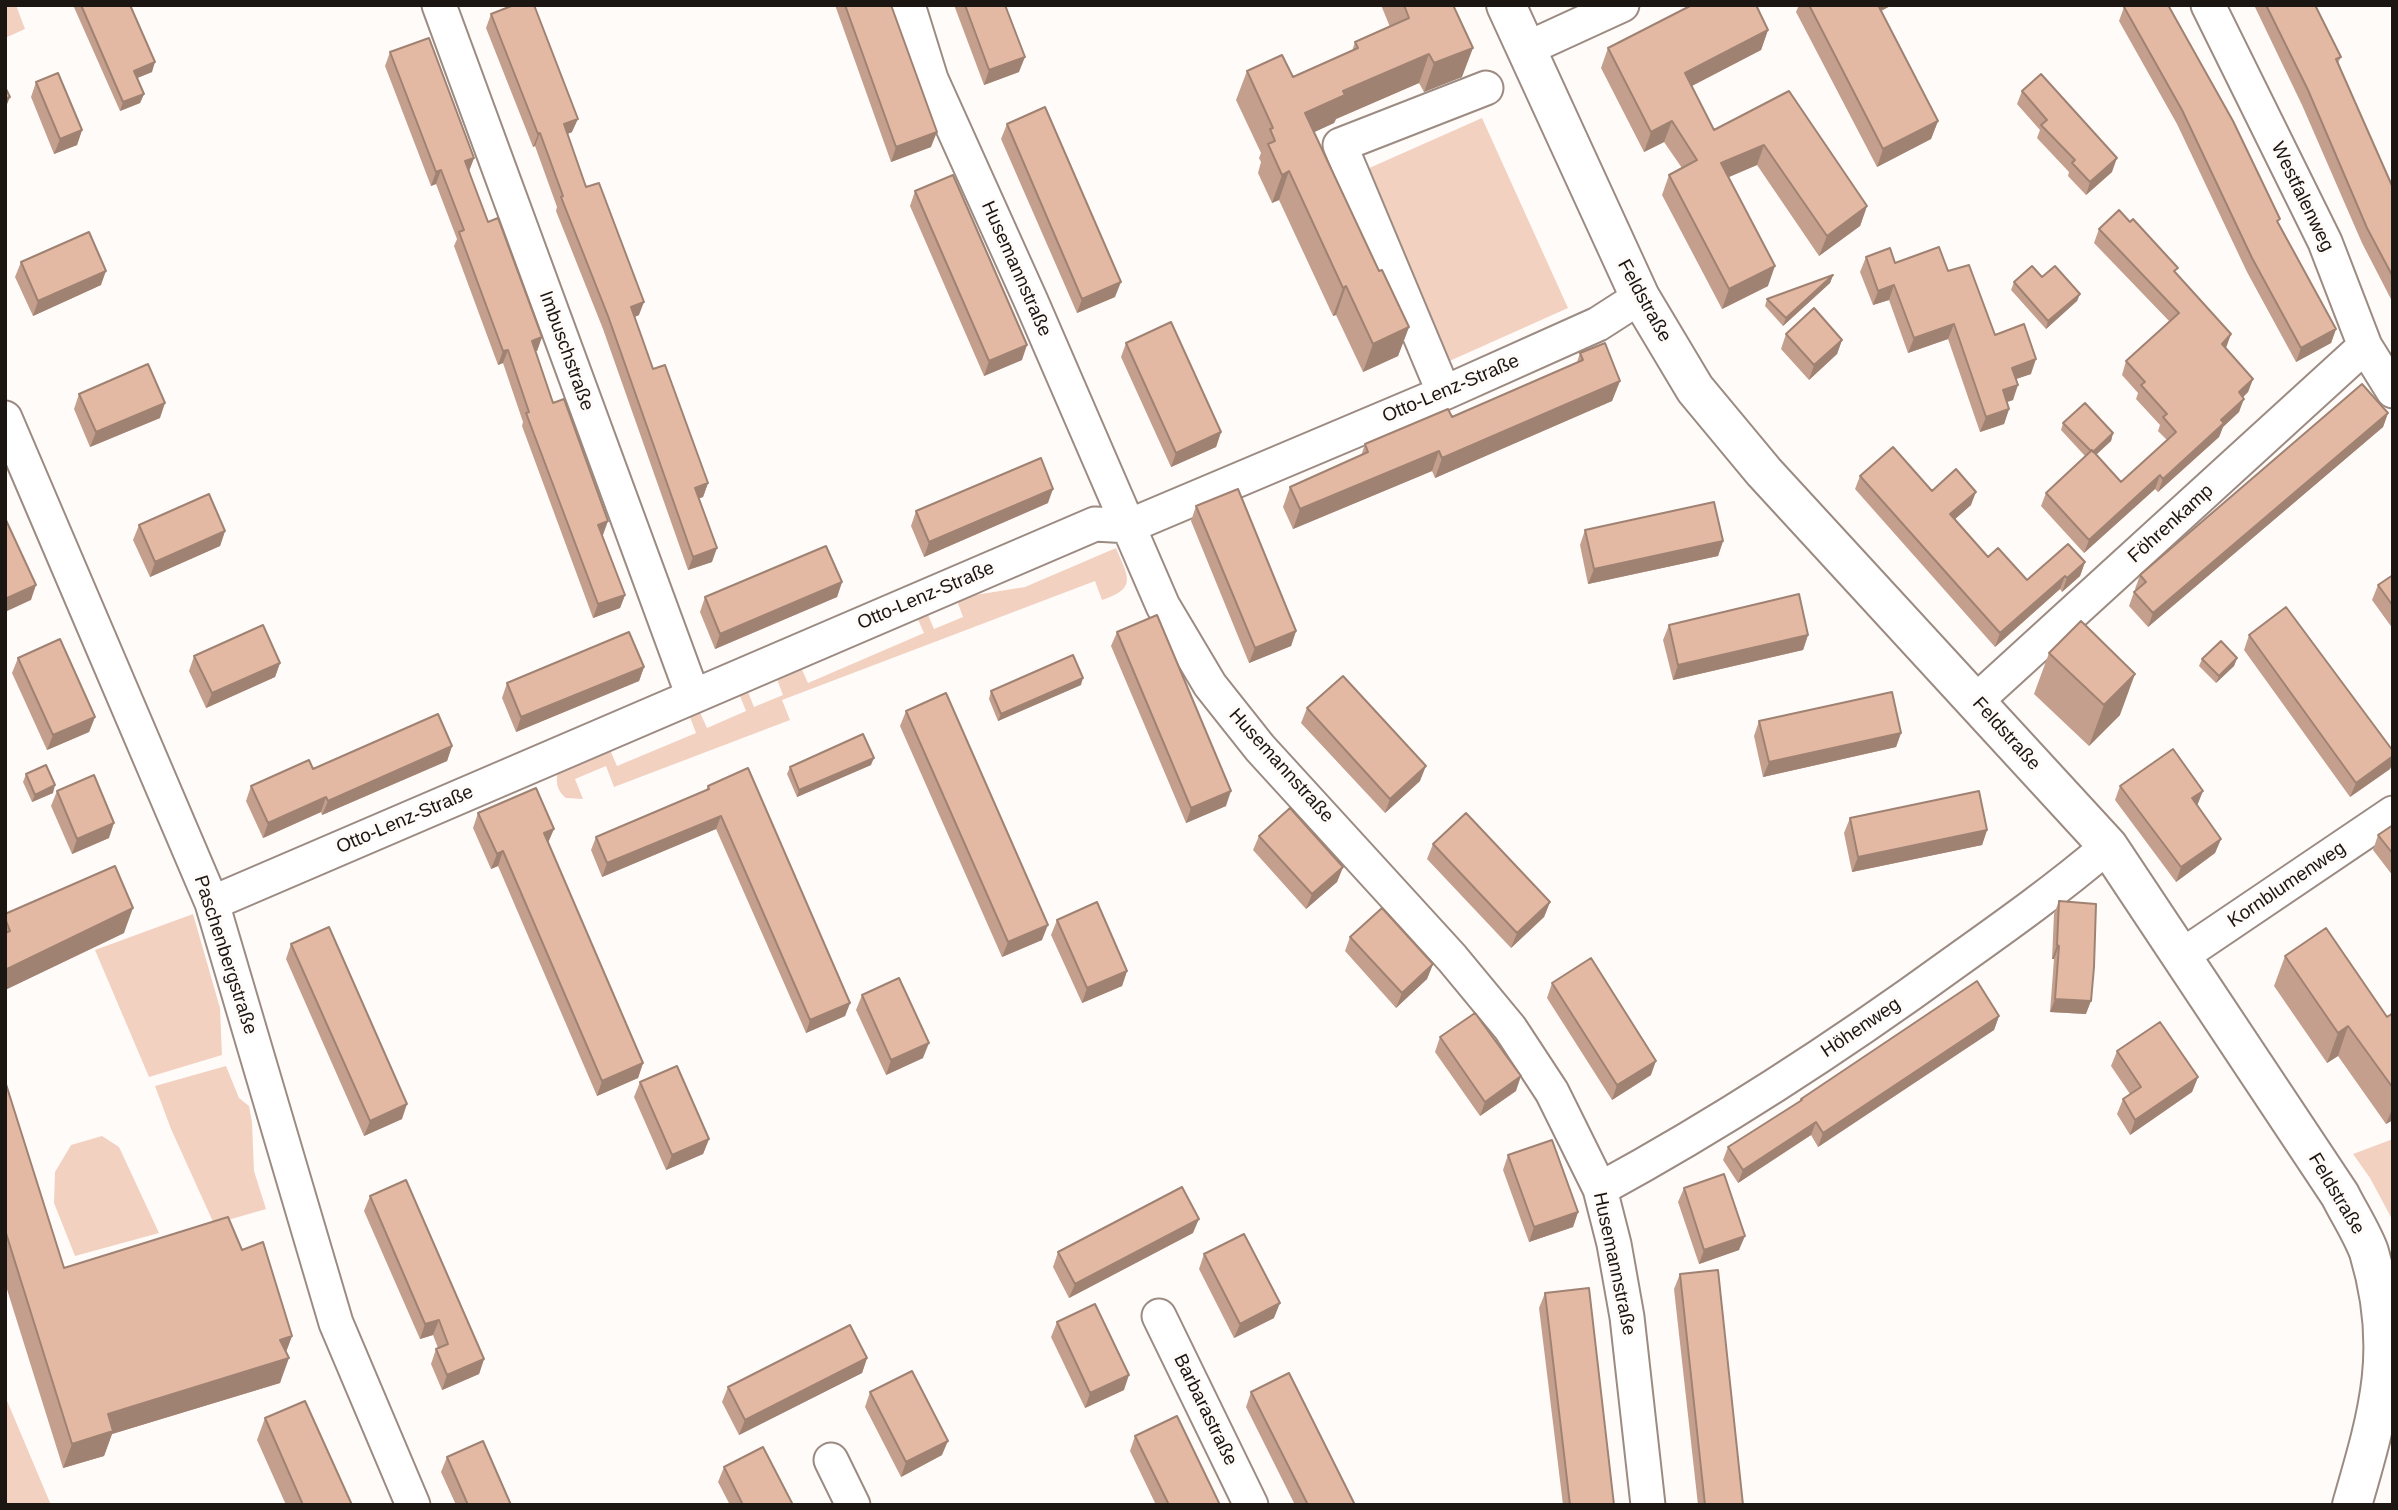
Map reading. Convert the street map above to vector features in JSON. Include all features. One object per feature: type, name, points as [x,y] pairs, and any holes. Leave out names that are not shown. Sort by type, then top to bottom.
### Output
[{"type":"main road","name":"Feldstraße","points":[[1506,5],[1640,297],[1695,388],[1764,472],[2108,846],[2340,1195],[2368,1250],[2384,1302],[2388,1336],[2387,1363],[2378,1418],[2352,1505]]},
{"type":"street","name":"Imbuschstraße","points":[[439,5],[693,696]]},
{"type":"street","name":"Husemannstraße","points":[[908,5],[931,79],[1163,606],[1210,685],[1260,748],[1434,938],[1510,1028],[1552,1092],[1600,1189],[1614,1244],[1627,1317],[1648,1505]]},
{"type":"street","points":[[1526,48],[1622,5]]},
{"type":"street","name":"Westfalenweg","points":[[2208,5],[2325,242],[2365,346],[2393,391]]},
{"type":"street","points":[[1444,393],[1340,145],[1486,88]]},
{"type":"street","name":"Otto-Lenz-Straße","points":[[212,903],[1095,524],[1129,526],[1444,393],[1598,324],[1640,297]]},
{"type":"street","name":"Föhrenkamp","points":[[1976,701],[2365,346]]},
{"type":"street","name":"Paschenbergstraße","points":[[5,418],[212,903],[336,1323],[413,1505]]},
{"type":"street","name":"Kornblumenweg","points":[[2180,957],[2393,813]]},
{"type":"street","name":"Höhenweg","points":[[1600,1189],[1684,1143],[1885,1013],[2068,881],[2108,846]]},
{"type":"street","name":"Barbarastraße","points":[[1159,1316],[1251,1505]]},
{"type":"street","points":[[831,1460],[853,1505]]},
{"type":"shaded area","points":[[5,5],[16,5],[25,29],[5,38]]},
{"type":"shaded area","points":[[1482,118],[1568,308],[1445,363],[1358,173]]},
{"type":"shaded area","points":[[1116,548],[1127,580],[1121,591],[1113,596],[1102,600],[1095,581],[782,700],[790,720],[614,787],[606,766],[575,779],[583,799],[566,798],[558,788],[559,769],[608,745],[617,766],[696,733],[688,712],[698,708],[707,728],[746,711],[738,691],[746,687],[754,707],[783,695],[775,674],[799,663],[808,683],[924,633],[915,613],[926,610],[934,629],[963,617],[956,598],[1025,587]]},
{"type":"shaded area","points":[[193,914],[220,1008],[222,1055],[149,1077],[95,950]]},
{"type":"shaded area","points":[[226,1066],[239,1098],[249,1106],[254,1171],[266,1209],[214,1224],[171,1129],[155,1086]]},
{"type":"shaded area","points":[[102,1136],[119,1147],[159,1233],[75,1256],[54,1203],[55,1172],[71,1145]]},
{"type":"shaded area","points":[[2393,1139],[2393,1221],[2370,1178],[2353,1154]]},
{"type":"shaded area","points":[[5,1396],[51,1505],[5,1505]]},
{"type":"building","points":[[81,5],[130,5],[155,62],[134,71],[144,94],[123,102]]},
{"type":"building","points":[[514,5],[534,5],[578,119],[564,124],[586,187],[599,183],[644,302],[631,307],[653,369],[665,365],[708,483],[695,488],[717,548],[693,557],[540,133],[538,134],[491,14]]},
{"type":"building","points":[[845,5],[891,5],[937,132],[896,147]]},
{"type":"building","points":[[965,5],[1005,5],[1025,57],[989,70]]},
{"type":"building","points":[[1404,5],[1453,5],[1473,48],[1434,63],[1429,54],[1343,91],[1345,95],[1305,113],[1379,271],[1382,270],[1409,327],[1373,344],[1346,286],[1343,288],[1289,171],[1282,175],[1268,144],[1275,141],[1270,129],[1273,128],[1247,71],[1282,55],[1293,77],[1358,48],[1355,42],[1409,18]]},
{"type":"building","points":[[1692,5],[1756,5],[1768,30],[1685,73],[1714,130],[1789,91],[1867,206],[1827,236],[1764,145],[1721,163],[1775,266],[1729,289],[1669,175],[1697,160],[1672,121],[1651,132],[1608,48]]},
{"type":"building","points":[[1809,5],[1878,5],[1938,121],[1883,149]]},
{"type":"building","points":[[2168,5],[2233,121],[2280,219],[2277,221],[2336,329],[2301,348],[2252,258],[2182,110],[2124,7]]},
{"type":"building","points":[[2266,5],[2315,5],[2341,57],[2336,59],[2393,188],[2393,277],[2367,228],[2308,90]]},
{"type":"building","points":[[429,38],[474,158],[465,161],[488,222],[498,218],[542,337],[532,341],[553,403],[564,399],[608,521],[598,525],[625,595],[598,604],[526,413],[529,412],[508,350],[503,351],[459,232],[464,230],[441,170],[436,172],[390,52]]},
{"type":"building","points":[[58,73],[82,130],[60,139],[36,82]]},
{"type":"building","points":[[2041,74],[2117,158],[2090,182],[2072,163],[2075,160],[2041,125],[2047,120],[2022,91]]},
{"type":"building","points":[[1045,107],[1121,282],[1082,299],[1007,124]]},
{"type":"building","points":[[953,175],[1027,345],[989,361],[915,191]]},
{"type":"building","points":[[2119,210],[2130,222],[2133,219],[2178,268],[2174,271],[2231,334],[2222,344],[2253,379],[2239,392],[2244,399],[2221,420],[2224,423],[2163,479],[2160,475],[2089,540],[2046,493],[2092,450],[2121,482],[2176,432],[2163,417],[2167,414],[2141,385],[2145,382],[2126,361],[2179,313],[2099,229]]},
{"type":"building","points":[[89,232],[106,271],[38,301],[21,262]]},
{"type":"building","points":[[1939,247],[1948,271],[1969,265],[1995,335],[2024,324],[2036,359],[2012,368],[2018,385],[2003,390],[2009,409],[1986,417],[1954,324],[1914,338],[1894,285],[1878,291],[1866,257],[1890,248],[1895,263]]},
{"type":"building","points":[[2032,266],[2042,277],[2055,266],[2080,294],[2048,321],[2014,282]]},
{"type":"building","points":[[1833,275],[1786,318],[1767,299]]},
{"type":"building","points":[[1814,308],[1842,340],[1814,365],[1786,334]]},
{"type":"building","points":[[1171,322],[1221,432],[1176,453],[1126,343]]},
{"type":"building","points":[[1605,343],[1620,381],[1442,458],[1439,451],[1300,509],[1290,487],[1368,452],[1365,444],[1448,409],[1452,417],[1583,360],[1580,353]]},
{"type":"building","points":[[148,364],[165,403],[96,432],[79,394]]},
{"type":"building","points":[[2362,384],[2388,413],[2153,613],[2134,592],[2146,582],[2140,575]]},
{"type":"building","points":[[2085,403],[2113,433],[2093,452],[2063,423]]},
{"type":"building","points":[[1893,447],[1932,491],[1956,469],[1976,492],[1950,514],[1988,557],[1998,548],[2027,580],[2068,544],[2085,562],[2000,633],[1860,476]]},
{"type":"building","points":[[1041,458],[1053,489],[929,542],[916,511]]},
{"type":"building","points":[[1238,489],[1296,631],[1255,648],[1196,506]]},
{"type":"building","points":[[209,494],[225,531],[155,562],[139,525]]},
{"type":"building","points":[[1714,502],[1723,541],[1594,569],[1585,530]]},
{"type":"building","points":[[5,518],[36,585],[5,599]]},
{"type":"building","points":[[826,546],[842,582],[720,634],[705,597]]},
{"type":"building","points":[[2393,575],[2393,606],[2378,585]]},
{"type":"building","points":[[1799,594],[1808,635],[1678,665],[1669,625]]},
{"type":"building","points":[[2286,607],[2393,751],[2393,756],[2356,783],[2249,635]]},
{"type":"building","points":[[1157,615],[1231,791],[1191,808],[1117,632]]},
{"type":"building","points":[[2081,621],[2135,674],[2104,705],[2049,653]]},
{"type":"building","points":[[263,625],[280,663],[212,693],[194,656]]},
{"type":"building","points":[[629,632],[644,667],[521,717],[507,683]]},
{"type":"building","points":[[60,639],[95,717],[53,735],[18,658]]},
{"type":"building","points":[[2221,641],[2237,658],[2219,676],[2202,659]]},
{"type":"building","points":[[1073,655],[1083,678],[1001,714],[991,691]]},
{"type":"building","points":[[1343,676],[1426,766],[1390,799],[1307,708]]},
{"type":"building","points":[[1892,692],[1901,733],[1769,762],[1759,721]]},
{"type":"building","points":[[946,693],[1048,925],[1008,942],[906,711]]},
{"type":"building","points":[[438,714],[452,746],[328,801],[326,797],[268,823],[251,786],[309,760],[313,769]]},
{"type":"building","points":[[863,734],[874,758],[799,790],[790,767]]},
{"type":"building","points":[[2173,749],[2203,791],[2192,798],[2221,839],[2181,867],[2120,786]]},
{"type":"building","points":[[46,765],[55,785],[35,795],[26,774]]},
{"type":"building","points":[[748,768],[850,1003],[810,1020],[721,816],[607,863],[596,837],[709,789],[708,786]]},
{"type":"building","points":[[94,775],[114,823],[77,839],[57,791]]},
{"type":"building","points":[[536,788],[554,829],[544,833],[643,1063],[602,1081],[503,851],[497,854],[478,813]]},
{"type":"building","points":[[1979,791],[1987,830],[1858,857],[1850,818]]},
{"type":"building","points":[[1290,808],[1343,867],[1312,894],[1259,836]]},
{"type":"building","points":[[1466,813],[1550,902],[1517,933],[1433,844]]},
{"type":"building","points":[[2393,825],[2393,854],[2378,835]]},
{"type":"building","points":[[115,866],[133,908],[5,970],[5,933],[10,931],[5,914]]},
{"type":"building","points":[[2059,901],[2096,904],[2091,1001],[2055,999]]},
{"type":"building","points":[[1097,902],[1127,971],[1087,988],[1057,920]]},
{"type":"building","points":[[1382,908],[1433,964],[1402,993],[1350,937]]},
{"type":"building","points":[[329,927],[407,1104],[370,1121],[291,944]]},
{"type":"building","points":[[2326,928],[2387,1017],[2393,1013],[2393,1088],[2348,1026],[2338,1033],[2285,956]]},
{"type":"building","points":[[1591,958],[1656,1061],[1617,1085],[1552,983]]},
{"type":"building","points":[[899,978],[929,1043],[891,1060],[862,995]]},
{"type":"building","points":[[1977,981],[1999,1016],[1823,1133],[1816,1122],[1743,1170],[1728,1147]]},
{"type":"building","points":[[1475,1013],[1521,1076],[1485,1102],[1440,1037]]},
{"type":"building","points":[[2160,1022],[2198,1077],[2135,1120],[2123,1099],[2141,1087],[2117,1051]]},
{"type":"building","points":[[677,1066],[709,1139],[672,1155],[640,1082]]},
{"type":"building","points":[[5,1081],[64,1268],[228,1217],[242,1250],[263,1242],[292,1336],[280,1340],[289,1358],[108,1414],[113,1431],[72,1444],[5,1230]]},
{"type":"building","points":[[1552,1140],[1578,1212],[1534,1227],[1508,1155]]},
{"type":"building","points":[[1724,1174],[1745,1236],[1704,1250],[1684,1188]]},
{"type":"building","points":[[406,1180],[484,1359],[447,1375],[436,1349],[448,1344],[439,1320],[425,1324],[370,1196]]},
{"type":"building","points":[[1182,1187],[1199,1219],[1075,1284],[1058,1252]]},
{"type":"building","points":[[1244,1234],[1280,1303],[1240,1324],[1204,1254]]},
{"type":"building","points":[[1718,1270],[1743,1505],[1705,1505],[1680,1274]]},
{"type":"building","points":[[1589,1288],[1614,1505],[1570,1505],[1545,1293]]},
{"type":"building","points":[[1095,1304],[1129,1375],[1090,1393],[1057,1322]]},
{"type":"building","points":[[850,1325],[867,1358],[745,1420],[728,1387]]},
{"type":"building","points":[[912,1371],[948,1441],[906,1462],[870,1392]]},
{"type":"building","points":[[1289,1373],[1355,1505],[1308,1505],[1251,1392]]},
{"type":"building","points":[[305,1401],[352,1505],[303,1505],[265,1418]]},
{"type":"building","points":[[1177,1416],[1220,1505],[1169,1505],[1135,1436]]},
{"type":"building","points":[[483,1441],[511,1505],[468,1505],[447,1457]]},
{"type":"building","points":[[763,1447],[793,1505],[743,1505],[724,1467]]}]
